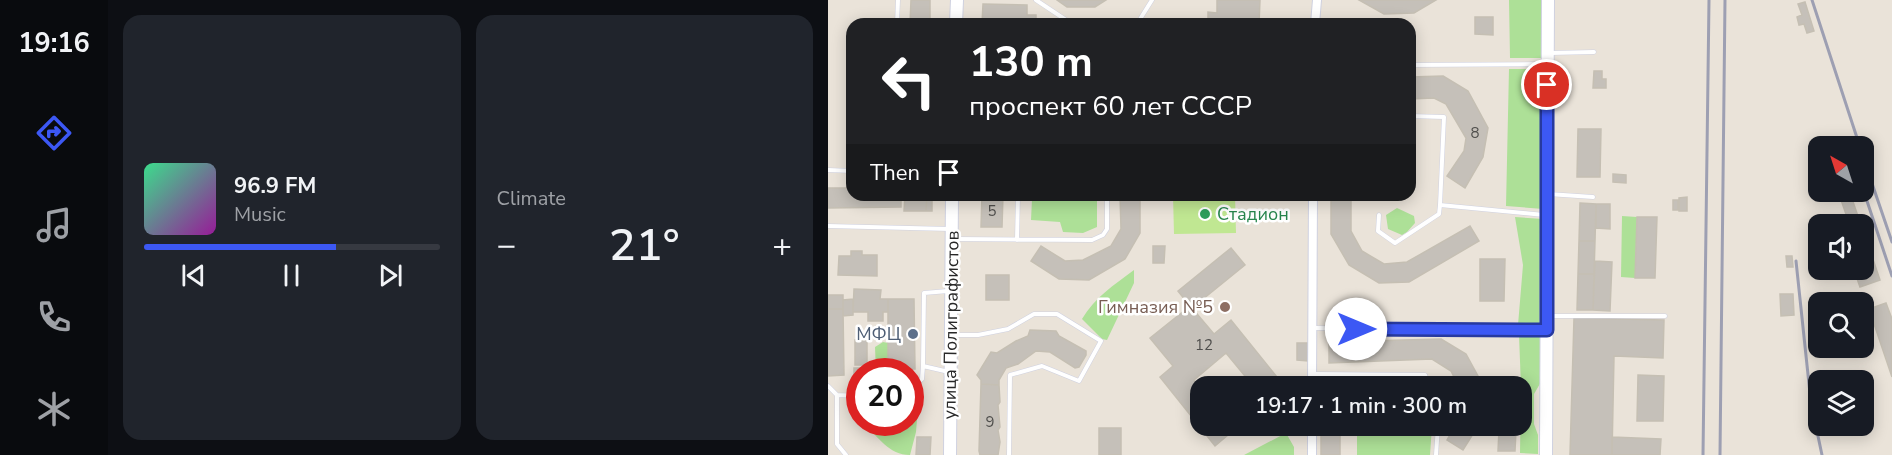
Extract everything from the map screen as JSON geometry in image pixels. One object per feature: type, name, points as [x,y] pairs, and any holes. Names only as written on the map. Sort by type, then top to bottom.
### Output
[{"type":"street","points":[[956,18],[957,0]]},
{"type":"street","points":[[1316,18],[1317,0]]},
{"type":"street","points":[[1546,455],[1548,0]]},
{"type":"street","name":"улица Полиграфистов","points":[[950,455],[952,201]]},
{"type":"street","points":[[1312,374],[1313,201]]},
{"type":"street","points":[[1312,436],[1312,455]]},
{"type":"lane","points":[[897,18],[898,0]]},
{"type":"lane","points":[[1036,0],[1063,18]]},
{"type":"lane","points":[[1141,18],[1152,0]]},
{"type":"lane","points":[[1416,65],[1547,59],[1594,52]]},
{"type":"lane","points":[[1379,215],[1378,231],[1395,243],[1439,214],[1444,117],[1416,116]]},
{"type":"lane","points":[[828,170],[846,171]]},
{"type":"lane","points":[[1547,194],[1593,197]]},
{"type":"lane","points":[[1017,201],[1017,240]]},
{"type":"lane","points":[[828,226],[1017,240],[1092,240],[1103,235],[1107,229],[1107,201]]},
{"type":"lane","points":[[1440,206],[1547,215]]},
{"type":"lane","points":[[923,358],[924,293],[951,291]]},
{"type":"lane","points":[[950,335],[978,335],[1008,329],[1034,314],[1057,314],[1101,340],[1079,381],[1042,366],[1010,375],[1009,455]]},
{"type":"lane","points":[[1547,316],[1665,316]]},
{"type":"lane","points":[[1312,328],[1547,330]]},
{"type":"lane","points":[[924,366],[950,373]]},
{"type":"lane","points":[[1312,374],[1425,376]]},
{"type":"lane","points":[[828,386],[837,395],[846,395]]},
{"type":"lane","points":[[837,395],[837,444],[846,455]]},
{"type":"lane","points":[[1436,455],[1437,436]]},
{"type":"green space","points":[[1509,0],[1543,0],[1542,58],[1510,58]]},
{"type":"green space","points":[[1509,69],[1537,69],[1544,75],[1543,209],[1506,206]]},
{"type":"green space","points":[[1032,201],[1097,201],[1097,227],[1083,233],[1063,232],[1060,222],[1031,220]]},
{"type":"green space","name":"Стадион","points":[[1173,201],[1235,201],[1236,233],[1174,234]]},
{"type":"green space","points":[[1397,208],[1414,216],[1415,223],[1402,235],[1388,229],[1386,215]]},
{"type":"green space","points":[[1622,216],[1637,217],[1635,278],[1621,277]]},
{"type":"green space","points":[[1515,217],[1543,219],[1542,324],[1518,325],[1523,265]]},
{"type":"green space","points":[[1134,270],[1134,283],[1107,340],[1102,339],[1082,319],[1099,298]]},
{"type":"green space","points":[[1519,335],[1542,336],[1541,382],[1534,394],[1534,424],[1538,435],[1538,454],[1520,453],[1520,436],[1532,436],[1532,376],[1521,376]]},
{"type":"green space","points":[[883,342],[888,343],[888,358],[875,358],[875,347]]},
{"type":"green space","points":[[876,436],[915,436],[910,455],[890,449]]},
{"type":"green space","points":[[1280,436],[1288,436],[1294,447],[1294,455],[1244,455]]},
{"type":"green space","points":[[1357,436],[1431,436],[1430,455],[1357,455]]},
{"type":"building","points":[[911,0],[930,0],[930,18],[910,18]]},
{"type":"building","points":[[1057,0],[1106,0],[1095,7],[1067,7]]},
{"type":"building","points":[[1217,0],[1260,0],[1259,18],[1208,18],[1208,12],[1217,13]]},
{"type":"building","points":[[1359,0],[1436,0],[1414,13],[1384,14]]},
{"type":"building","points":[[1805,2],[1814,31],[1807,33],[1804,24],[1799,25],[1797,17],[1802,15],[1798,4]]},
{"type":"building","points":[[983,4],[1027,5],[1027,15],[1036,15],[1036,18],[982,18]]},
{"type":"building","points":[[1475,17],[1493,17],[1493,35],[1475,34]]},
{"type":"building","points":[[1594,71],[1602,71],[1602,79],[1606,79],[1606,88],[1593,88]]},
{"type":"building","points":[[1443,76],[1468,91],[1488,128],[1483,157],[1465,188],[1447,176],[1464,151],[1466,138],[1446,104],[1434,98],[1416,99],[1416,77]]},
{"type":"building","points":[[1578,129],[1601,129],[1600,177],[1577,177]]},
{"type":"building","points":[[1613,174],[1626,175],[1626,183],[1613,182]]},
{"type":"building","points":[[828,188],[846,188],[846,201],[901,201],[901,207],[828,208]]},
{"type":"building","points":[[1687,197],[1687,211],[1679,211],[1679,198]]},
{"type":"building","points":[[1673,200],[1678,200],[1678,210],[1673,210]]},
{"type":"building","points":[[905,201],[927,201],[926,211],[904,211]]},
{"type":"building","points":[[927,201],[932,201],[932,211],[926,211]]},
{"type":"building","points":[[982,201],[1003,201],[1002,227],[981,227]]},
{"type":"building","points":[[1120,201],[1140,201],[1140,233],[1125,259],[1089,280],[1059,279],[1031,261],[1041,246],[1065,261],[1083,260],[1111,246],[1121,229]]},
{"type":"building","points":[[1331,201],[1351,201],[1351,231],[1362,251],[1384,264],[1407,262],[1470,226],[1479,241],[1409,282],[1379,283],[1349,265],[1331,234]]},
{"type":"building","points":[[1842,202],[1853,202],[1857,214],[1846,214]]},
{"type":"building","points":[[1580,203],[1596,204],[1595,241],[1579,241]]},
{"type":"building","points":[[1596,204],[1610,204],[1610,229],[1596,228]]},
{"type":"building","points":[[1637,217],[1657,217],[1655,278],[1635,278]]},
{"type":"building","points":[[1579,241],[1595,241],[1594,274],[1578,274]]},
{"type":"building","points":[[1153,246],[1165,246],[1164,263],[1153,263]]},
{"type":"building","points":[[1231,248],[1245,265],[1192,308],[1214,334],[1231,320],[1276,376],[1245,376],[1226,353],[1199,376],[1190,376],[1190,415],[1160,377],[1173,366],[1150,338],[1190,306],[1178,291]]},
{"type":"building","points":[[851,251],[862,251],[862,255],[877,255],[877,276],[838,275],[839,256],[851,256]]},
{"type":"building","points":[[1786,256],[1792,256],[1793,267],[1787,267]]},
{"type":"building","points":[[1480,259],[1505,259],[1504,301],[1480,301]]},
{"type":"building","points":[[1595,261],[1612,262],[1610,311],[1593,310]]},
{"type":"building","points":[[1874,262],[1880,280],[1860,287],[1858,280],[1874,280]]},
{"type":"building","points":[[1578,274],[1594,274],[1593,310],[1577,310]]},
{"type":"building","points":[[986,275],[1009,275],[1009,300],[986,300]]},
{"type":"building","points":[[854,289],[881,290],[880,299],[888,299],[888,312],[883,312],[883,321],[868,321],[868,312],[853,312]]},
{"type":"building","points":[[1780,294],[1793,294],[1794,315],[1781,316]]},
{"type":"building","points":[[828,295],[843,295],[843,309],[828,309]]},
{"type":"building","points":[[853,299],[853,315],[843,316],[843,300]]},
{"type":"building","points":[[888,299],[914,299],[915,358],[888,358]]},
{"type":"building","points":[[1886,303],[1892,319],[1892,377],[1874,324],[1874,307]]},
{"type":"building","points":[[828,309],[843,309],[844,375],[828,376]]},
{"type":"building","points":[[1574,318],[1664,320],[1663,358],[1614,356],[1612,455],[1570,455]]},
{"type":"building","points":[[1030,330],[1056,331],[1059,336],[1086,351],[1079,367],[1075,368],[1050,352],[1036,351],[1018,364],[1006,368],[999,380],[999,385],[981,384],[977,375],[991,352],[997,353],[1028,336]]},
{"type":"building","points":[[1441,339],[1466,354],[1478,376],[1454,376],[1451,371],[1432,359],[1329,363],[1329,342]]},
{"type":"building","points":[[855,340],[867,340],[867,358],[855,358]]},
{"type":"building","points":[[1297,343],[1308,343],[1308,361],[1297,360]]},
{"type":"building","points":[[1638,375],[1664,376],[1663,421],[1637,421]]},
{"type":"building","points":[[981,384],[999,385],[1000,442],[998,455],[980,455],[979,451]]},
{"type":"building","points":[[1099,428],[1121,428],[1121,455],[1099,455]]},
{"type":"building","points":[[1207,436],[1227,436],[1215,446]]},
{"type":"building","points":[[1321,436],[1340,436],[1340,455],[1321,455]]},
{"type":"building","points":[[1449,436],[1472,436],[1463,450],[1447,440]]},
{"type":"building","points":[[1499,436],[1516,436],[1515,451],[1498,451]]},
{"type":"building","points":[[917,437],[931,437],[930,455],[916,455]]},
{"type":"building","points":[[1612,437],[1661,439],[1660,455],[1612,455]]},
{"type":"railway","points":[[1703,455],[1709,0]]},
{"type":"railway","points":[[1720,455],[1725,0]]},
{"type":"railway","points":[[1812,0],[1856,136]]},
{"type":"railway","points":[[1874,189],[1892,242]]},
{"type":"railway","points":[[1867,202],[1892,276]]},
{"type":"railway","points":[[1796,261],[1811,403],[1822,455]]},
{"type":"place","name":"Стадион","points":[[1205,214]]},
{"type":"place","name":"Гимназия №5","points":[[1225,307]]},
{"type":"place","name":"МФЦ","points":[[913,334]]},
{"type":"route","points":[[1356,329],[1547,330],[1547,85]]}]
